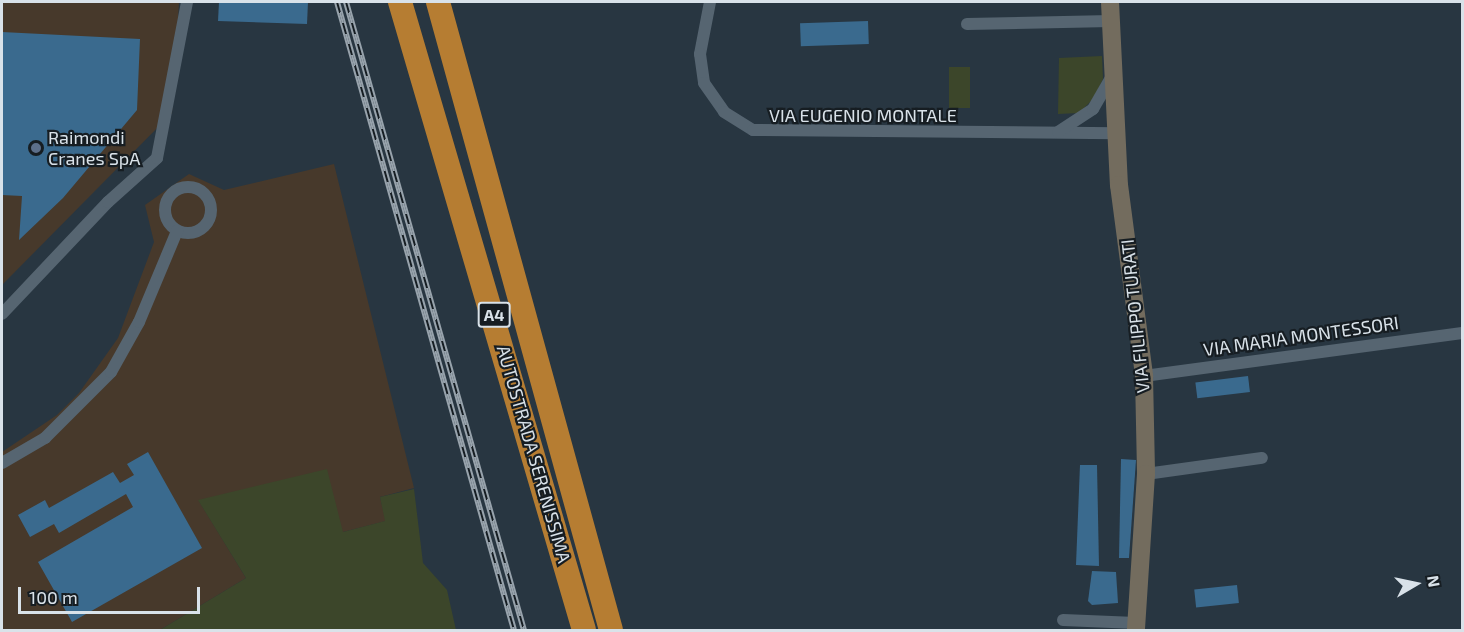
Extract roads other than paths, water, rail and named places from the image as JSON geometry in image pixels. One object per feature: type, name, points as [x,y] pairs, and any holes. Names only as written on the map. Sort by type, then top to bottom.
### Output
[{"type":"highway","name":"AUTOSTRADA SERENISSIMA","points":[[400,2],[584,630]]},
{"type":"highway","name":"AUTOSTRADA SERENISSIMA","points":[[438,2],[611,630]]},
{"type":"street","points":[[2,314],[108,202],[157,158],[187,2]]},
{"type":"street","name":"VIA EUGENIO MONTALE","points":[[710,2],[700,54],[704,83],[724,112],[753,130],[1117,134]]},
{"type":"street","name":"VIA FILIPPO TURATI","points":[[1110,2],[1117,134],[1144,376],[1146,474],[1136,626]]},
{"type":"street","points":[[967,24],[1111,21]]},
{"type":"street","points":[[1054,134],[1093,109],[1113,73]]},
{"type":"street","points":[[2,463],[45,438],[111,372],[140,322],[177,231]]},
{"type":"street","name":"VIA MARIA MONTESSORI","points":[[1144,376],[1462,333]]},
{"type":"street","points":[[1146,474],[1262,458]]},
{"type":"street","points":[[1063,620],[1136,626]]},
{"type":"railway","points":[[337,2],[514,630]]},
{"type":"railway","points":[[346,2],[524,630]]},
{"type":"place","name":"Raimondi Cranes SpA","points":[[36,148]]}]
